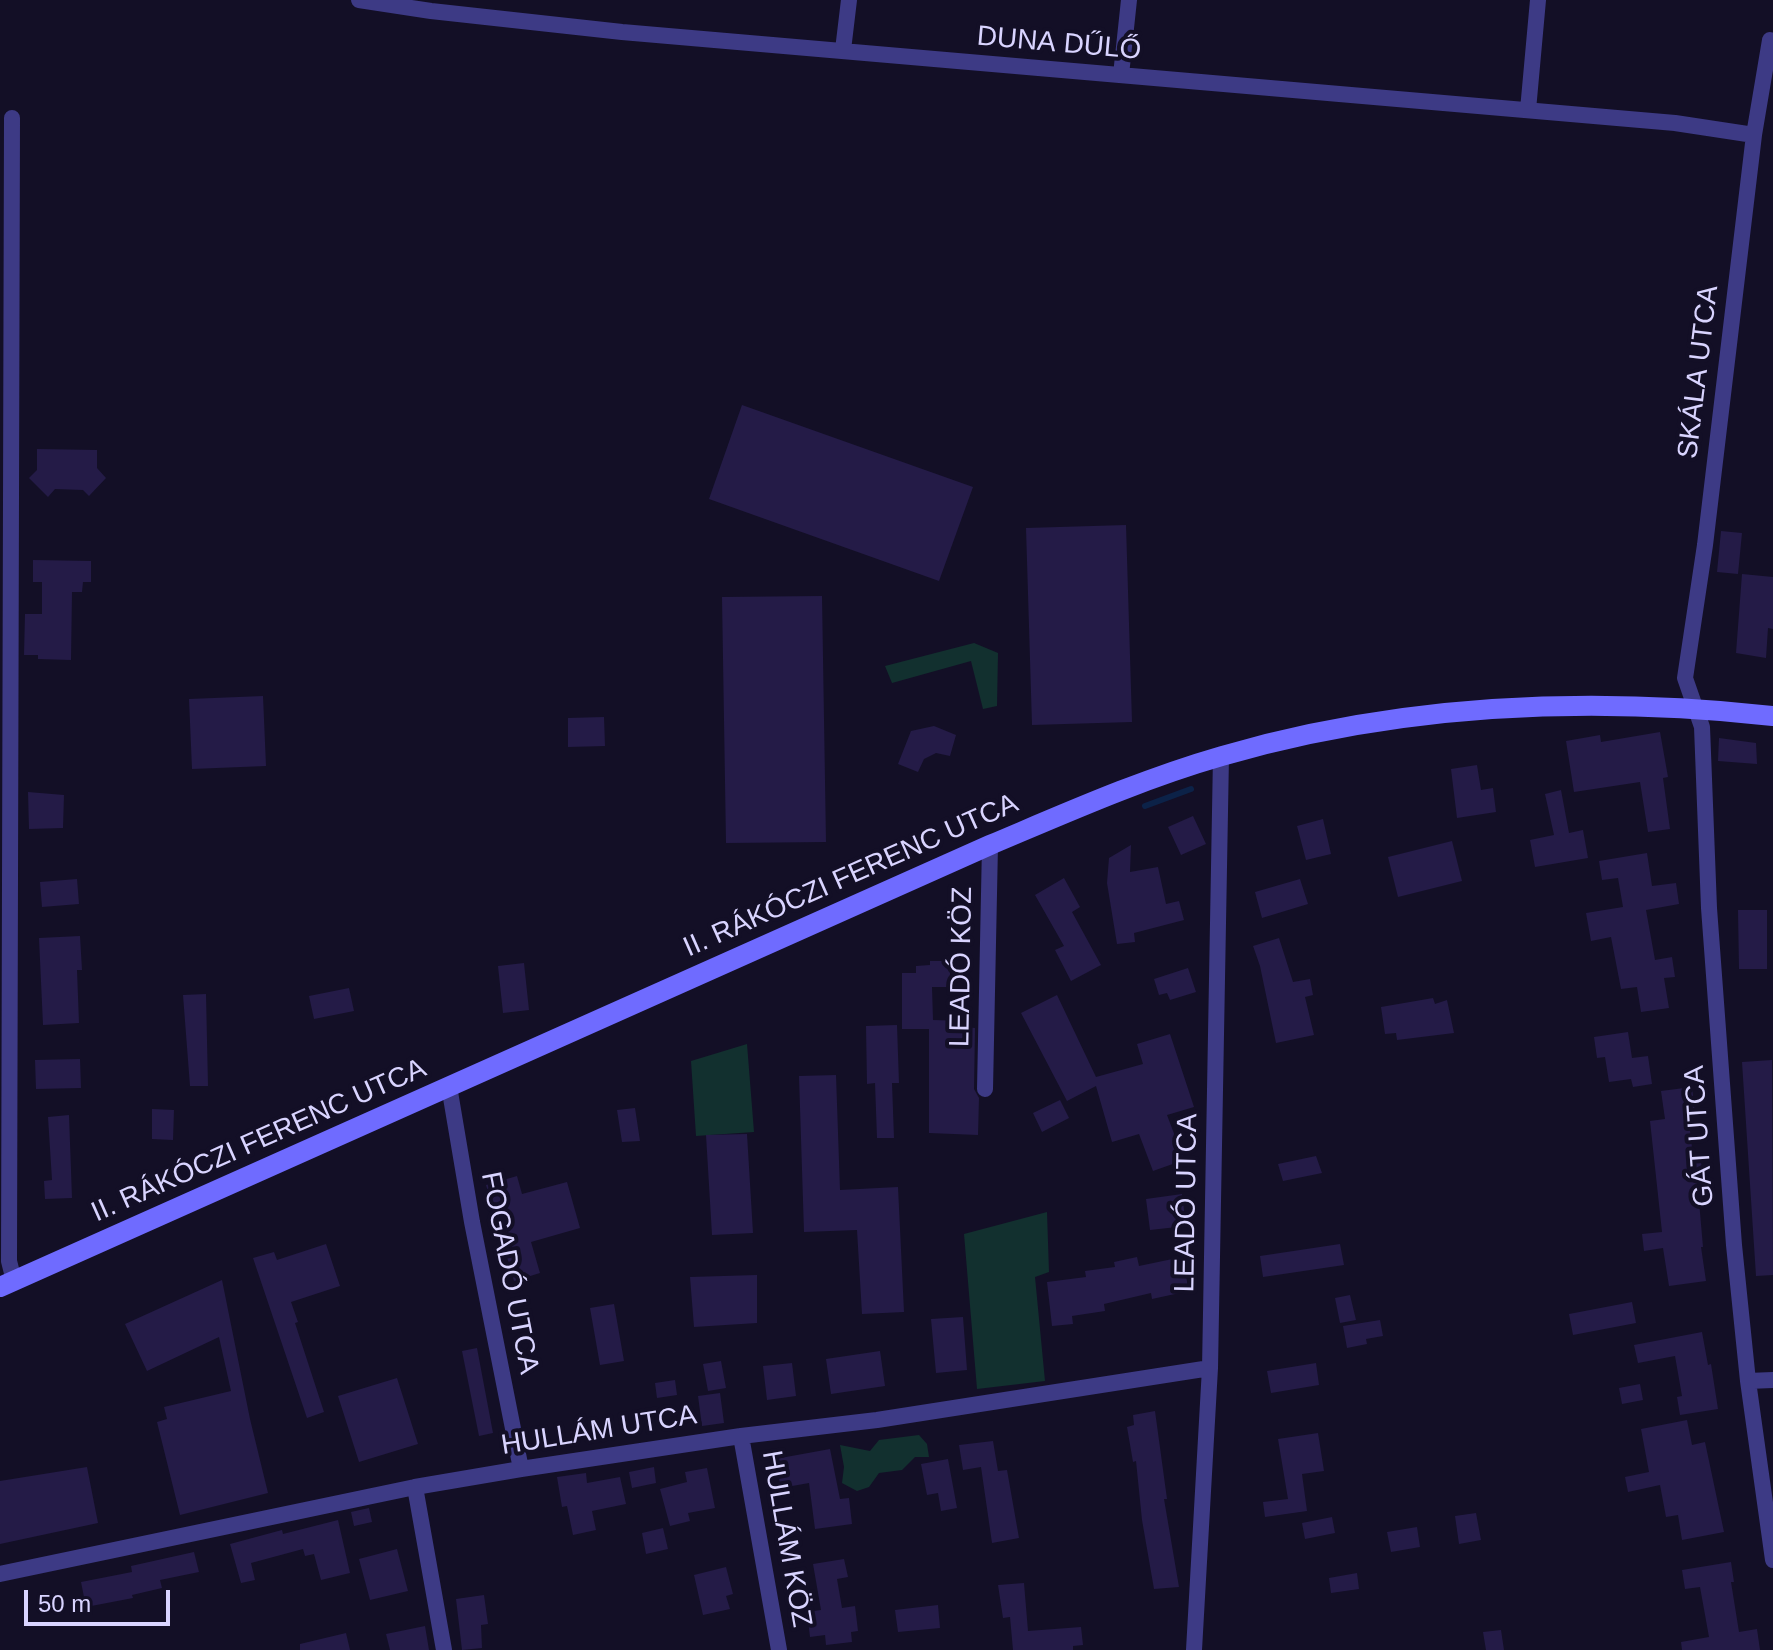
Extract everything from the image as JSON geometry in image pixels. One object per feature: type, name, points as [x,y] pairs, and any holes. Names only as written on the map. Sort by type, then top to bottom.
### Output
[{"type":"main road","name":"II. RÁKÓCZI FERENC UTCA","points":[[7,1284],[990,845],[1097,799],[1221,756],[1368,724],[1480,710],[1549,705],[1695,708],[1773,716]]},
{"type":"street","points":[[843,50],[849,0]]},
{"type":"street","points":[[1121,75],[1129,0]]},
{"type":"street","points":[[1528,110],[1538,0]]},
{"type":"street","name":"DUNA DŰLŐ","points":[[370,1],[622,32],[1675,123],[1754,135]]},
{"type":"street","name":"SKÁLA UTCA","points":[[1695,708],[1685,678],[1686,660],[1705,545],[1754,135],[1772,41]]},
{"type":"street","points":[[7,1284],[12,118]]},
{"type":"street","name":"GÁT UTCA","points":[[1695,708],[1702,727],[1710,923],[1734,1245],[1748,1381],[1772,1551]]},
{"type":"street","name":"LEADÓ UTCA","points":[[1194,1650],[1210,1368],[1221,756]]},
{"type":"street","name":"LEADÓ KÖZ","points":[[985,1089],[990,845]]},
{"type":"street","name":"FOGADÓ UTCA","points":[[449,1086],[472,1222],[521,1469]]},
{"type":"street","name":"HULLÁM UTCA","points":[[0,1574],[415,1487],[1210,1368]]},
{"type":"street","points":[[1748,1381],[1773,1380]]},
{"type":"street","name":"HULLÁM KÖZ","points":[[741,1436],[779,1650]]},
{"type":"street","points":[[415,1487],[444,1650]]},
{"type":"green space","points":[[974,643],[998,653],[997,706],[983,709],[971,661],[892,683],[885,666]]},
{"type":"green space","points":[[747,1044],[754,1132],[696,1136],[691,1061]]},
{"type":"green space","points":[[1047,1212],[1049,1272],[1035,1277],[1045,1381],[977,1389],[964,1234]]},
{"type":"green space","points":[[919,1435],[927,1444],[929,1457],[915,1457],[902,1470],[879,1473],[869,1487],[857,1491],[842,1483],[844,1467],[840,1445],[870,1451],[879,1440]]},
{"type":"building","points":[[742,405],[973,487],[939,581],[709,499]]},
{"type":"building","points":[[37,449],[97,450],[97,468],[106,478],[89,496],[83,490],[55,489],[48,497],[29,478],[37,470]]},
{"type":"building","points":[[1126,525],[1132,722],[1032,725],[1026,528]]},
{"type":"building","points":[[1721,531],[1742,533],[1738,574],[1717,572]]},
{"type":"building","points":[[33,560],[91,561],[91,582],[83,582],[82,592],[72,592],[71,660],[38,659],[38,655],[24,655],[25,614],[42,614],[42,582],[33,582]]},
{"type":"building","points":[[1742,574],[1773,577],[1773,629],[1768,628],[1766,658],[1736,653]]},
{"type":"building","points":[[822,596],[826,842],[726,843],[722,597]]},
{"type":"building","points":[[263,696],[266,766],[192,769],[189,699]]},
{"type":"building","points":[[604,717],[605,746],[568,747],[568,718]]},
{"type":"building","points":[[934,726],[956,735],[950,756],[936,753],[924,759],[918,772],[898,764],[911,731]]},
{"type":"building","points":[[1660,732],[1668,777],[1663,778],[1670,829],[1648,832],[1640,782],[1574,792],[1566,741],[1600,735],[1601,742]]},
{"type":"building","points":[[1719,738],[1756,743],[1757,764],[1718,761]]},
{"type":"building","points":[[1477,765],[1481,790],[1493,788],[1496,812],[1457,818],[1451,769]]},
{"type":"building","points":[[1561,790],[1569,833],[1583,830],[1588,858],[1535,867],[1530,840],[1554,835],[1545,794]]},
{"type":"building","points":[[28,792],[64,795],[63,828],[29,829]]},
{"type":"building","points":[[1193,816],[1206,844],[1181,855],[1168,827]]},
{"type":"building","points":[[1323,819],[1331,854],[1306,860],[1297,826]]},
{"type":"building","points":[[1452,841],[1462,881],[1398,897],[1388,857]]},
{"type":"building","points":[[1131,845],[1130,872],[1158,867],[1166,904],[1179,901],[1184,920],[1134,933],[1135,942],[1117,944],[1107,883],[1109,858]]},
{"type":"building","points":[[1647,853],[1652,886],[1676,883],[1679,904],[1646,910],[1655,960],[1672,957],[1675,977],[1664,978],[1669,1008],[1641,1012],[1637,987],[1621,989],[1611,937],[1591,941],[1586,913],[1623,907],[1618,878],[1602,880],[1599,861]]},
{"type":"building","points":[[1064,878],[1080,907],[1072,912],[1101,965],[1071,981],[1055,950],[1064,946],[1035,895]]},
{"type":"building","points":[[77,879],[79,904],[42,907],[40,882]]},
{"type":"building","points":[[1300,879],[1308,904],[1262,918],[1255,892]]},
{"type":"building","points":[[1738,910],[1767,910],[1767,969],[1739,969]]},
{"type":"building","points":[[80,936],[82,970],[77,970],[79,1023],[43,1025],[39,938]]},
{"type":"building","points":[[1279,938],[1293,982],[1310,979],[1313,995],[1305,997],[1314,1035],[1276,1043],[1253,946]]},
{"type":"building","points":[[930,961],[950,961],[950,987],[932,987],[933,1020],[966,1021],[966,1027],[975,1028],[974,1089],[979,1098],[978,1135],[929,1133],[929,1029],[902,1029],[902,973],[916,973],[916,966],[930,965]]},
{"type":"building","points":[[524,963],[529,1010],[503,1013],[498,966]]},
{"type":"building","points":[[1188,968],[1196,992],[1170,1000],[1167,993],[1159,995],[1154,979]]},
{"type":"building","points":[[349,988],[354,1011],[314,1019],[309,996]]},
{"type":"building","points":[[206,994],[208,1086],[190,1086],[183,995]]},
{"type":"building","points":[[1057,995],[1096,1077],[1143,1064],[1137,1044],[1170,1034],[1194,1107],[1167,1115],[1184,1160],[1153,1171],[1139,1134],[1112,1142],[1096,1086],[1067,1101],[1021,1013]]},
{"type":"building","points":[[1433,998],[1435,1004],[1447,1000],[1454,1033],[1397,1040],[1396,1033],[1385,1034],[1381,1007]]},
{"type":"building","points":[[897,1025],[899,1083],[892,1083],[894,1138],[877,1138],[875,1083],[867,1084],[866,1026]]},
{"type":"building","points":[[1628,1032],[1632,1058],[1648,1056],[1652,1084],[1633,1087],[1631,1079],[1609,1082],[1605,1057],[1597,1058],[1594,1037]]},
{"type":"building","points":[[80,1059],[81,1088],[36,1089],[35,1060]]},
{"type":"building","points":[[1772,1060],[1773,1275],[1756,1276],[1742,1062]]},
{"type":"building","points":[[836,1075],[840,1190],[898,1187],[904,1312],[862,1314],[857,1230],[804,1232],[799,1076]]},
{"type":"building","points":[[1692,1087],[1695,1113],[1688,1114],[1693,1156],[1700,1155],[1703,1177],[1697,1178],[1706,1281],[1669,1286],[1663,1248],[1644,1251],[1642,1234],[1662,1232],[1650,1121],[1665,1119],[1661,1091]]},
{"type":"building","points":[[1060,1100],[1069,1118],[1042,1132],[1033,1113]]},
{"type":"building","points":[[635,1108],[640,1141],[622,1142],[617,1110]]},
{"type":"building","points":[[152,1109],[174,1110],[173,1140],[152,1139]]},
{"type":"building","points":[[69,1115],[72,1198],[45,1199],[44,1181],[52,1180],[48,1117]]},
{"type":"building","points":[[747,1134],[753,1233],[712,1235],[706,1135]]},
{"type":"building","points":[[1316,1156],[1322,1173],[1283,1181],[1278,1164]]},
{"type":"building","points":[[517,1176],[522,1194],[567,1182],[580,1228],[531,1242],[540,1273],[514,1281],[486,1185]]},
{"type":"building","points":[[1182,1194],[1186,1226],[1150,1230],[1146,1199]]},
{"type":"building","points":[[326,1244],[340,1286],[291,1302],[324,1412],[307,1418],[253,1258],[274,1252],[277,1260]]},
{"type":"building","points":[[1340,1244],[1344,1265],[1263,1277],[1260,1256]]},
{"type":"building","points":[[1137,1257],[1139,1266],[1182,1257],[1189,1291],[1152,1299],[1151,1293],[1104,1304],[1105,1311],[1072,1316],[1073,1324],[1052,1326],[1047,1282],[1086,1277],[1085,1271],[1115,1267],[1114,1262]]},
{"type":"building","points":[[757,1275],[757,1323],[694,1327],[690,1277]]},
{"type":"building","points":[[222,1280],[268,1493],[180,1515],[157,1422],[167,1419],[164,1407],[231,1391],[219,1337],[147,1371],[125,1324]]},
{"type":"building","points":[[1350,1295],[1356,1320],[1340,1323],[1335,1298]]},
{"type":"building","points":[[1632,1302],[1636,1323],[1573,1335],[1569,1314]]},
{"type":"building","points":[[614,1304],[624,1361],[600,1365],[590,1308]]},
{"type":"building","points":[[963,1317],[967,1370],[936,1373],[931,1319]]},
{"type":"building","points":[[1380,1320],[1383,1336],[1366,1339],[1367,1344],[1347,1348],[1343,1326]]},
{"type":"building","points":[[1702,1332],[1718,1409],[1680,1415],[1677,1397],[1682,1396],[1675,1356],[1638,1363],[1634,1345]]},
{"type":"building","points":[[477,1348],[493,1433],[479,1436],[462,1351]]},
{"type":"building","points":[[880,1351],[885,1386],[831,1394],[826,1359]]},
{"type":"building","points":[[721,1361],[726,1388],[708,1391],[703,1364]]},
{"type":"building","points":[[792,1363],[796,1396],[767,1400],[763,1366]]},
{"type":"building","points":[[1316,1363],[1319,1385],[1271,1393],[1267,1371]]},
{"type":"building","points":[[397,1378],[418,1444],[359,1462],[338,1396]]},
{"type":"building","points":[[675,1380],[677,1395],[657,1398],[655,1383]]},
{"type":"building","points":[[1640,1384],[1643,1400],[1622,1404],[1619,1388]]},
{"type":"building","points":[[720,1393],[724,1423],[702,1426],[698,1396]]},
{"type":"building","points":[[1155,1411],[1167,1499],[1164,1499],[1179,1587],[1154,1589],[1136,1461],[1133,1462],[1127,1427],[1134,1425],[1133,1415]]},
{"type":"building","points":[[1687,1420],[1692,1445],[1705,1442],[1724,1532],[1682,1540],[1678,1515],[1666,1517],[1660,1485],[1628,1492],[1625,1477],[1649,1472],[1641,1429]]},
{"type":"building","points":[[1318,1433],[1324,1471],[1302,1474],[1307,1511],[1265,1517],[1263,1502],[1288,1499],[1278,1439]]},
{"type":"building","points":[[993,1441],[998,1471],[1007,1470],[1019,1538],[992,1543],[981,1467],[963,1470],[959,1445]]},
{"type":"building","points":[[830,1449],[840,1499],[849,1498],[852,1524],[815,1529],[809,1483],[781,1488],[775,1459]]},
{"type":"building","points":[[948,1459],[957,1508],[941,1511],[938,1493],[927,1495],[921,1464]]},
{"type":"building","points":[[87,1467],[98,1523],[0,1544],[0,1481]]},
{"type":"building","points":[[654,1467],[656,1483],[632,1488],[629,1472]]},
{"type":"building","points":[[707,1468],[715,1508],[688,1513],[690,1521],[670,1526],[660,1489],[687,1482],[685,1472]]},
{"type":"building","points":[[586,1473],[587,1483],[620,1477],[626,1504],[592,1511],[596,1530],[573,1535],[567,1506],[562,1507],[557,1477]]},
{"type":"building","points":[[369,1508],[372,1522],[354,1526],[351,1512]]},
{"type":"building","points":[[1476,1513],[1481,1540],[1459,1544],[1455,1516]]},
{"type":"building","points":[[1332,1517],[1335,1533],[1305,1539],[1302,1523]]},
{"type":"building","points":[[338,1520],[350,1573],[321,1580],[314,1554],[305,1556],[303,1549],[251,1563],[255,1580],[241,1583],[230,1544]]},
{"type":"building","points":[[1417,1527],[1420,1547],[1391,1552],[1387,1532]]},
{"type":"building","points":[[663,1528],[668,1549],[646,1554],[642,1533]]},
{"type":"building","points":[[397,1549],[408,1591],[370,1600],[359,1559]]},
{"type":"building","points":[[194,1552],[199,1572],[160,1580],[162,1588],[132,1595],[133,1598],[86,1607],[81,1582],[132,1572],[131,1566]]},
{"type":"building","points":[[844,1559],[848,1577],[837,1579],[842,1608],[855,1606],[858,1631],[851,1632],[852,1642],[826,1645],[825,1635],[810,1637],[807,1612],[821,1610],[813,1564]]},
{"type":"building","points":[[1731,1562],[1739,1632],[1757,1629],[1760,1650],[1682,1650],[1681,1642],[1709,1637],[1700,1587],[1685,1589],[1682,1570]]},
{"type":"building","points":[[726,1567],[733,1594],[726,1596],[730,1609],[703,1615],[694,1575]]},
{"type":"building","points":[[1357,1573],[1359,1589],[1331,1593],[1329,1578]]},
{"type":"building","points":[[1024,1583],[1028,1631],[1081,1627],[1083,1645],[1073,1646],[1073,1650],[1013,1650],[1010,1617],[1003,1618],[998,1585]]},
{"type":"building","points":[[484,1595],[488,1624],[481,1625],[482,1648],[462,1650],[456,1599]]},
{"type":"building","points":[[938,1605],[940,1628],[898,1632],[895,1610]]},
{"type":"building","points":[[425,1626],[429,1650],[390,1650],[386,1634]]},
{"type":"building","points":[[1501,1630],[1504,1650],[1486,1650],[1483,1632]]},
{"type":"building","points":[[346,1633],[350,1650],[300,1650],[300,1644]]},
{"type":"waterway","points":[[1145,806],[1191,789]]}]
